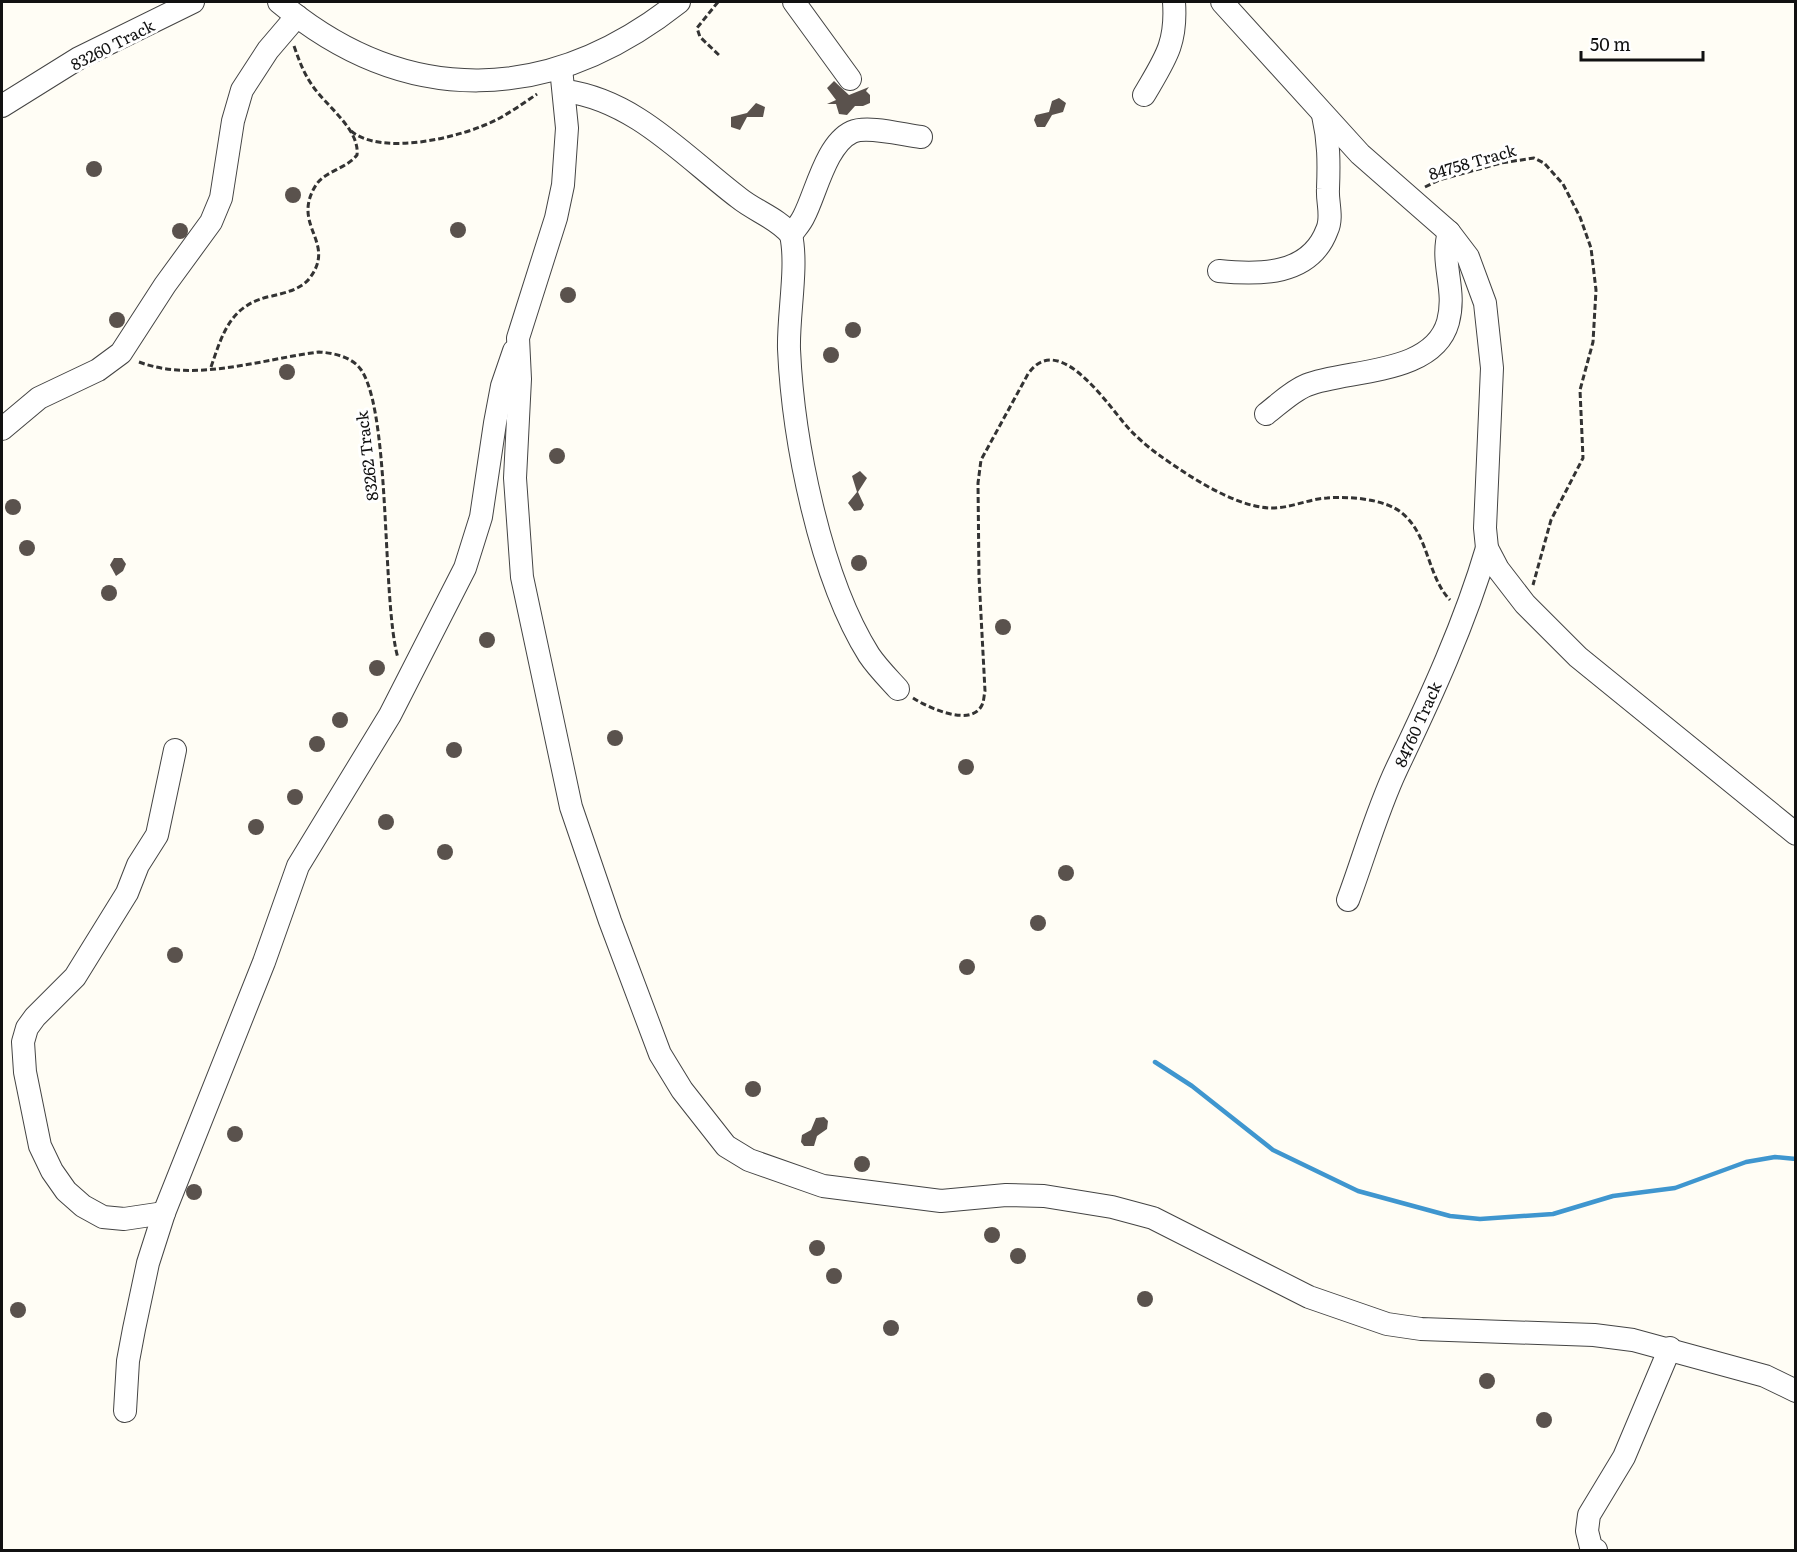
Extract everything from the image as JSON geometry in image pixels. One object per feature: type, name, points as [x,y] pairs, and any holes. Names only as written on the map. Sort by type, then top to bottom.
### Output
[{"type":"street","name":"83260 Track","points":[[2,106],[79,58],[193,2]]},
{"type":"street","points":[[279,2],[291,23],[344,48],[424,75],[494,80],[563,78],[679,2]]},
{"type":"street","points":[[794,2],[850,79]]},
{"type":"street","points":[[1144,95],[1172,44],[1175,22],[1174,2]]},
{"type":"street","points":[[1222,2],[1360,154],[1449,232],[1468,257],[1485,303],[1492,368],[1484,506],[1487,548],[1498,568],[1525,604],[1578,657],[1796,834]]},
{"type":"street","points":[[2,429],[39,398],[98,370],[121,353],[165,285],[211,222],[221,198],[233,121],[242,90],[291,23]]},
{"type":"street","points":[[563,78],[590,96],[646,124],[683,150],[738,198],[778,223],[791,235]]},
{"type":"street","points":[[125,1411],[128,1361],[148,1263],[164,1213],[264,962],[298,866],[390,715],[405,681],[465,568],[474,544],[481,518],[502,386],[556,218],[563,185],[567,128],[563,78]]},
{"type":"street","points":[[1219,271],[1250,274],[1278,271],[1307,258],[1318,246],[1328,230],[1330,219],[1328,191],[1330,144],[1323,113]]},
{"type":"street","points":[[898,689],[870,657],[842,601],[808,487],[796,431],[790,374],[791,235],[804,217],[821,174],[843,138],[853,131],[868,130],[921,137]]},
{"type":"street","points":[[1266,414],[1310,384],[1385,369],[1410,359],[1439,339],[1447,325],[1452,303],[1452,285],[1444,248],[1449,232]]},
{"type":"street","points":[[518,338],[520,379],[515,478],[522,577],[571,807],[660,1054],[682,1090],[726,1146],[749,1160],[823,1185],[941,1201],[1006,1196],[1044,1196],[1112,1207],[1153,1218],[1309,1297],[1387,1324],[1421,1329],[1594,1335],[1670,1348],[1765,1376],[1792,1388]]},
{"type":"street","name":"84760 Track","points":[[1348,900],[1388,790],[1415,734],[1469,602],[1487,548]]},
{"type":"street","points":[[164,1213],[124,1219],[103,1216],[82,1206],[66,1191],[40,1146],[25,1072],[24,1042],[27,1028],[35,1017],[75,977],[127,893],[138,865],[157,835],[175,750]]},
{"type":"street","points":[[1596,1551],[1592,1547],[1587,1531],[1589,1515],[1624,1457],[1670,1348]]},
{"type":"path","points":[[718,2],[697,28],[700,37],[721,57]]},
{"type":"path","points":[[211,368],[225,328],[249,302],[288,293],[308,281],[317,266],[320,248],[306,213],[317,183],[343,168],[357,156],[358,147],[346,127],[312,86],[291,23]]},
{"type":"path","points":[[346,127],[360,139],[378,144],[405,144],[444,137],[496,120],[563,78]]},
{"type":"path","name":"84758 Track","points":[[1416,204],[1425,186],[1440,180],[1524,158],[1534,158],[1544,164],[1563,184],[1580,217],[1591,248],[1596,290],[1593,342],[1580,390],[1583,458],[1551,520],[1537,575],[1525,604]]},
{"type":"path","name":"83262 Track","points":[[121,353],[141,363],[164,369],[211,368],[319,352],[335,353],[357,365],[363,373],[377,425],[396,650],[405,681]]},
{"type":"path","points":[[898,689],[927,707],[956,715],[974,714],[982,706],[986,691],[979,577],[978,483],[981,460],[1028,374],[1034,366],[1044,362],[1062,363],[1084,376],[1103,395],[1130,430],[1190,476],[1251,505],[1270,508],[1328,498],[1381,503],[1400,512],[1414,525],[1434,576],[1448,598],[1462,605],[1469,602]]},
{"type":"building","points":[[834,81],[849,95],[869,87],[866,91],[870,95],[870,103],[855,106],[847,115],[839,114],[836,104],[827,104],[836,100],[827,88]]},
{"type":"building","points":[[1059,98],[1066,103],[1063,112],[1052,115],[1045,127],[1037,127],[1034,120],[1036,115],[1049,112],[1052,101]]},
{"type":"building","points":[[756,103],[765,107],[763,117],[747,117],[740,130],[731,127],[731,117],[747,113]]},
{"type":"building","points":[[94,161],[100,163],[102,169],[100,175],[94,177],[88,175],[86,169],[88,163]]},
{"type":"building","points":[[293,187],[299,189],[301,195],[299,201],[293,203],[287,201],[285,195],[287,189]]},
{"type":"building","points":[[458,222],[464,224],[466,230],[464,236],[458,238],[452,236],[450,230],[452,224]]},
{"type":"building","points":[[180,223],[186,225],[188,231],[186,237],[180,239],[174,237],[172,231],[174,225]]},
{"type":"building","points":[[565,287],[571,287],[576,295],[574,301],[565,303],[560,298],[560,292]]},
{"type":"building","points":[[117,312],[123,314],[125,320],[123,326],[117,328],[111,326],[109,320],[111,314]]},
{"type":"building","points":[[850,322],[856,322],[861,330],[859,336],[850,338],[845,333],[845,327]]},
{"type":"building","points":[[831,347],[837,349],[839,355],[837,361],[831,363],[825,361],[823,355],[825,349]]},
{"type":"building","points":[[287,364],[293,366],[295,372],[293,378],[287,380],[281,378],[279,372],[281,366]]},
{"type":"building","points":[[557,448],[563,450],[565,456],[563,462],[557,464],[551,462],[549,456],[551,450]]},
{"type":"building","points":[[860,471],[867,478],[858,492],[864,505],[861,510],[854,511],[848,503],[857,492],[852,476]]},
{"type":"building","points":[[13,499],[19,501],[21,507],[19,513],[13,515],[7,513],[5,507],[7,501]]},
{"type":"building","points":[[27,540],[33,542],[35,548],[33,554],[27,556],[21,554],[19,548],[21,542]]},
{"type":"building","points":[[859,555],[865,557],[867,563],[865,569],[859,571],[853,569],[851,563],[853,557]]},
{"type":"building","points":[[114,558],[122,558],[126,564],[123,571],[116,576],[110,565]]},
{"type":"building","points":[[106,585],[112,585],[117,593],[115,599],[106,601],[101,596],[101,590]]},
{"type":"building","points":[[1003,619],[1009,621],[1011,627],[1009,633],[1003,635],[997,633],[995,627],[997,621]]},
{"type":"building","points":[[487,632],[493,634],[495,640],[493,646],[487,648],[481,646],[479,640],[481,634]]},
{"type":"building","points":[[377,660],[383,662],[385,668],[383,674],[377,676],[371,674],[369,668],[371,662]]},
{"type":"building","points":[[337,712],[343,712],[348,720],[346,726],[337,728],[332,723],[332,717]]},
{"type":"building","points":[[615,730],[621,732],[623,738],[621,744],[615,746],[609,744],[607,738],[609,732]]},
{"type":"building","points":[[314,736],[320,736],[325,744],[323,750],[314,752],[309,747],[309,741]]},
{"type":"building","points":[[454,742],[460,744],[462,750],[460,756],[454,758],[448,756],[446,750],[448,744]]},
{"type":"building","points":[[966,759],[972,761],[974,767],[972,773],[966,775],[960,773],[958,767],[960,761]]},
{"type":"building","points":[[295,789],[301,791],[303,797],[301,803],[295,805],[289,803],[287,797],[289,791]]},
{"type":"building","points":[[386,814],[392,816],[394,822],[392,828],[386,830],[380,828],[378,822],[380,816]]},
{"type":"building","points":[[256,819],[262,821],[264,827],[262,833],[256,835],[250,833],[248,827],[250,821]]},
{"type":"building","points":[[445,844],[451,846],[453,852],[451,858],[445,860],[439,858],[437,852],[439,846]]},
{"type":"building","points":[[1066,865],[1072,867],[1074,873],[1072,879],[1066,881],[1060,879],[1058,873],[1060,867]]},
{"type":"building","points":[[1038,915],[1044,917],[1046,923],[1044,929],[1038,931],[1032,929],[1030,923],[1032,917]]},
{"type":"building","points":[[175,947],[181,949],[183,955],[181,961],[175,963],[169,961],[167,955],[169,949]]},
{"type":"building","points":[[967,959],[973,961],[975,967],[973,973],[967,975],[961,973],[959,967],[961,961]]},
{"type":"building","points":[[753,1081],[759,1083],[761,1089],[759,1095],[753,1097],[747,1095],[745,1089],[747,1083]]},
{"type":"building","points":[[824,1117],[828,1121],[827,1129],[817,1136],[814,1146],[804,1146],[801,1142],[802,1135],[811,1130],[816,1118]]},
{"type":"building","points":[[235,1126],[241,1128],[243,1134],[241,1140],[235,1142],[229,1140],[227,1134],[229,1128]]},
{"type":"building","points":[[862,1156],[868,1158],[870,1164],[868,1170],[862,1172],[856,1170],[854,1164],[856,1158]]},
{"type":"building","points":[[194,1184],[200,1186],[202,1192],[200,1198],[194,1200],[188,1198],[186,1192],[188,1186]]},
{"type":"building","points":[[989,1227],[995,1227],[1000,1235],[998,1241],[989,1243],[984,1238],[984,1232]]},
{"type":"building","points":[[814,1240],[820,1240],[825,1248],[823,1254],[814,1256],[809,1251],[809,1245]]},
{"type":"building","points":[[1015,1248],[1021,1248],[1026,1256],[1024,1262],[1015,1264],[1010,1259],[1010,1253]]},
{"type":"building","points":[[831,1268],[837,1268],[842,1276],[840,1282],[831,1284],[826,1279],[826,1273]]},
{"type":"building","points":[[1145,1291],[1151,1293],[1153,1299],[1151,1305],[1145,1307],[1139,1305],[1137,1299],[1139,1293]]},
{"type":"building","points":[[18,1302],[24,1304],[26,1310],[24,1316],[18,1318],[12,1316],[10,1310],[12,1304]]},
{"type":"building","points":[[891,1320],[897,1322],[899,1328],[897,1334],[891,1336],[885,1334],[883,1328],[885,1322]]},
{"type":"building","points":[[1487,1373],[1493,1375],[1495,1381],[1493,1387],[1487,1389],[1481,1387],[1479,1381],[1481,1375]]},
{"type":"building","points":[[1544,1412],[1550,1414],[1552,1420],[1550,1426],[1544,1428],[1538,1426],[1536,1420],[1538,1414]]},
{"type":"waterway","points":[[1155,1062],[1192,1086],[1273,1150],[1358,1191],[1450,1216],[1480,1219],[1553,1214],[1613,1196],[1675,1188],[1746,1162],[1775,1157],[1796,1159]]}]
